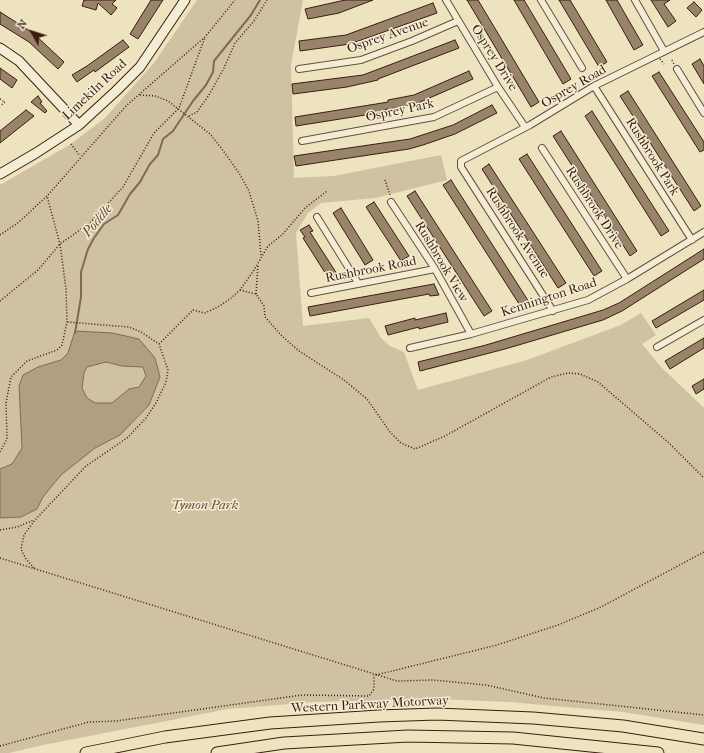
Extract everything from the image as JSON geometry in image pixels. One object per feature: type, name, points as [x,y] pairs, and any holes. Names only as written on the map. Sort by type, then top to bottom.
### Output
[{"type":"highway","name":"Western Parkway Motorway","points":[[86,753],[165,737],[270,723],[437,714],[533,718],[623,726],[704,739]]},
{"type":"highway","points":[[217,753],[284,743],[408,736],[514,738],[658,753]]},
{"type":"street","name":"Limekiln Road","points":[[0,174],[79,125],[135,73],[185,0]]},
{"type":"street","name":"Osprey Drive","points":[[446,0],[498,86],[525,127]]},
{"type":"street","points":[[541,0],[582,68]]},
{"type":"street","points":[[635,0],[664,51]]},
{"type":"street","name":"Osprey Avenue","points":[[299,69],[361,60],[412,41],[458,21]]},
{"type":"street","name":"Osprey Road","points":[[461,167],[461,161],[464,158],[525,127],[594,86],[704,32]]},
{"type":"street","points":[[0,48],[19,61],[79,125]]},
{"type":"street","points":[[675,66],[704,113]]},
{"type":"street","name":"Osprey Park","points":[[302,141],[434,117],[498,86]]},
{"type":"street","name":"Rushbrook Park","points":[[594,86],[692,240]]},
{"type":"street","name":"Rushbrook Drive","points":[[542,148],[627,279]]},
{"type":"street","name":"Rushbrook Avenue","points":[[461,167],[553,311]]},
{"type":"street","name":"Rushbrook View","points":[[391,199],[435,269],[471,334]]},
{"type":"street","points":[[317,217],[358,283]]},
{"type":"street","name":"Kennington Road","points":[[410,348],[471,334],[588,300],[627,279],[704,232]]},
{"type":"street","name":"Rushbrook Road","points":[[311,292],[435,269]]},
{"type":"street","points":[[657,347],[704,320]]},
{"type":"path","points":[[0,235],[19,222],[47,196],[80,156],[127,105],[206,37],[235,0]]},
{"type":"path","points":[[189,116],[197,112],[209,95],[235,44],[254,21],[267,0]]},
{"type":"path","points":[[0,301],[38,270],[60,244],[90,223],[106,207],[132,174],[154,133],[179,108],[206,37]]},
{"type":"path","points":[[660,59],[664,64]]},
{"type":"path","points":[[672,60],[675,66]]},
{"type":"path","points":[[140,95],[155,96],[168,101],[179,108],[210,134],[222,149],[239,173],[249,191],[258,221],[261,255]]},
{"type":"path","points":[[0,99],[5,102],[0,106]]},
{"type":"path","points":[[71,144],[80,156]]},
{"type":"path","points":[[385,180],[391,199]]},
{"type":"path","points":[[159,344],[193,310],[205,313],[230,300],[240,290],[268,246],[282,235],[305,208],[327,191]]},
{"type":"path","points":[[0,452],[7,439],[6,403],[11,377],[27,361],[56,350],[62,345],[67,322],[66,289],[60,244],[47,196]]},
{"type":"path","points":[[258,262],[256,294],[264,306],[265,317],[281,335],[299,351],[344,380],[367,399],[390,432],[401,443],[416,450],[432,443],[551,377],[568,372],[580,374],[598,382],[669,443],[704,478]]},
{"type":"path","points":[[240,290],[256,294]]},
{"type":"path","points":[[34,568],[26,559],[21,549],[24,535],[35,520],[86,466],[127,438],[149,413],[163,391],[168,370],[159,344],[142,332],[129,327],[67,322]]},
{"type":"path","points":[[0,530],[17,527],[35,520]]},
{"type":"path","points":[[374,675],[497,645],[558,625],[601,607],[704,552]]},
{"type":"path","points":[[0,558],[397,681],[433,680],[486,685],[544,698],[704,714]]},
{"type":"path","points":[[0,746],[90,722],[116,721],[302,695],[369,696],[374,689],[374,675]]},
{"type":"green space","name":"Tymon Park","points":[[197,0],[303,0],[291,65],[294,178],[334,176],[441,155],[447,180],[375,198],[321,203],[308,213],[296,233],[303,326],[369,318],[381,338],[390,346],[404,352],[418,390],[527,360],[621,325],[641,313],[656,335],[642,344],[661,367],[704,408],[704,725],[623,712],[509,702],[439,699],[315,702],[228,709],[9,753],[0,753],[0,185],[71,144],[105,118],[154,63]]},
{"type":"shaded area","points":[[75,331],[112,333],[139,339],[155,358],[160,377],[149,405],[120,435],[95,448],[61,475],[43,497],[37,509],[21,517],[0,518],[0,469],[12,464],[22,448],[19,386],[23,375],[38,367],[61,360],[68,353]],"holes":[[[106,362],[122,366],[143,367],[146,376],[139,387],[129,389],[112,403],[95,403],[87,398],[82,388],[84,373],[87,367]]]},
{"type":"building","points":[[84,0],[116,0],[112,4],[117,8],[111,15],[98,3],[96,10],[82,6]]},
{"type":"building","points":[[151,0],[163,0],[138,39],[130,34]]},
{"type":"building","points":[[345,0],[373,0],[339,13],[308,19],[305,9]]},
{"type":"building","points":[[467,0],[478,0],[539,102],[531,107]]},
{"type":"building","points":[[514,0],[524,0],[571,79],[563,84]]},
{"type":"building","points":[[559,0],[570,0],[607,62],[599,67]]},
{"type":"building","points":[[606,0],[617,0],[643,45],[634,50]]},
{"type":"building","points":[[651,0],[670,0],[664,4],[676,21],[668,27]]},
{"type":"building","points":[[694,2],[702,10],[696,17],[687,8]]},
{"type":"building","points":[[433,3],[437,13],[350,44],[300,51],[299,41],[346,35]]},
{"type":"building","points":[[0,12],[33,33],[64,62],[58,69],[29,42],[0,24]]},
{"type":"building","points":[[123,40],[129,47],[95,72],[94,70],[77,82],[72,75]]},
{"type":"building","points":[[455,40],[459,48],[378,80],[347,87],[293,94],[292,84],[363,75]]},
{"type":"building","points":[[700,59],[704,66],[704,84],[692,64]]},
{"type":"building","points":[[0,68],[17,80],[12,88],[0,79]]},
{"type":"building","points":[[469,71],[473,79],[418,103],[384,110],[384,112],[296,126],[295,117],[388,102],[388,100],[414,95]]},
{"type":"building","points":[[659,72],[704,142],[704,150],[700,152],[652,76]]},
{"type":"building","points":[[628,91],[701,206],[694,211],[620,96]]},
{"type":"building","points":[[38,96],[42,102],[40,103],[47,111],[45,113],[31,102]]},
{"type":"building","points":[[492,105],[497,113],[455,134],[423,145],[409,149],[296,166],[294,156],[410,139],[453,125]]},
{"type":"building","points":[[26,110],[34,116],[0,143],[0,131]]},
{"type":"building","points":[[592,111],[669,231],[661,236],[585,116]]},
{"type":"building","points":[[561,131],[637,251],[630,256],[553,136]]},
{"type":"building","points":[[527,154],[602,271],[594,276],[519,159]]},
{"type":"building","points":[[489,164],[566,283],[558,288],[482,169]]},
{"type":"building","points":[[451,180],[529,302],[521,307],[443,185]]},
{"type":"building","points":[[415,191],[492,311],[484,316],[407,196]]},
{"type":"building","points":[[374,202],[409,256],[401,261],[366,207]]},
{"type":"building","points":[[341,208],[373,260],[365,265],[333,213]]},
{"type":"building","points":[[309,225],[313,231],[310,232],[337,274],[329,279],[303,238],[305,237],[300,230]]},
{"type":"building","points":[[704,249],[704,259],[622,311],[603,320],[505,349],[420,371],[418,362],[486,345],[603,310],[619,303]]},
{"type":"building","points":[[434,284],[439,295],[430,296],[429,294],[310,316],[308,307]]},
{"type":"building","points":[[704,290],[704,300],[656,328],[652,321]]},
{"type":"building","points":[[446,313],[448,322],[419,329],[419,327],[388,335],[385,326],[415,318],[415,320]]},
{"type":"building","points":[[704,338],[704,348],[670,369],[665,361]]},
{"type":"building","points":[[704,379],[704,389],[696,394],[692,386]]},
{"type":"waterway","name":"Poddle","points":[[75,333],[81,297],[81,272],[88,249],[94,238],[104,224],[118,215],[130,194],[140,182],[150,164],[158,155],[163,139],[173,131],[193,101],[206,85],[213,72],[214,61],[251,15],[260,0]]}]
